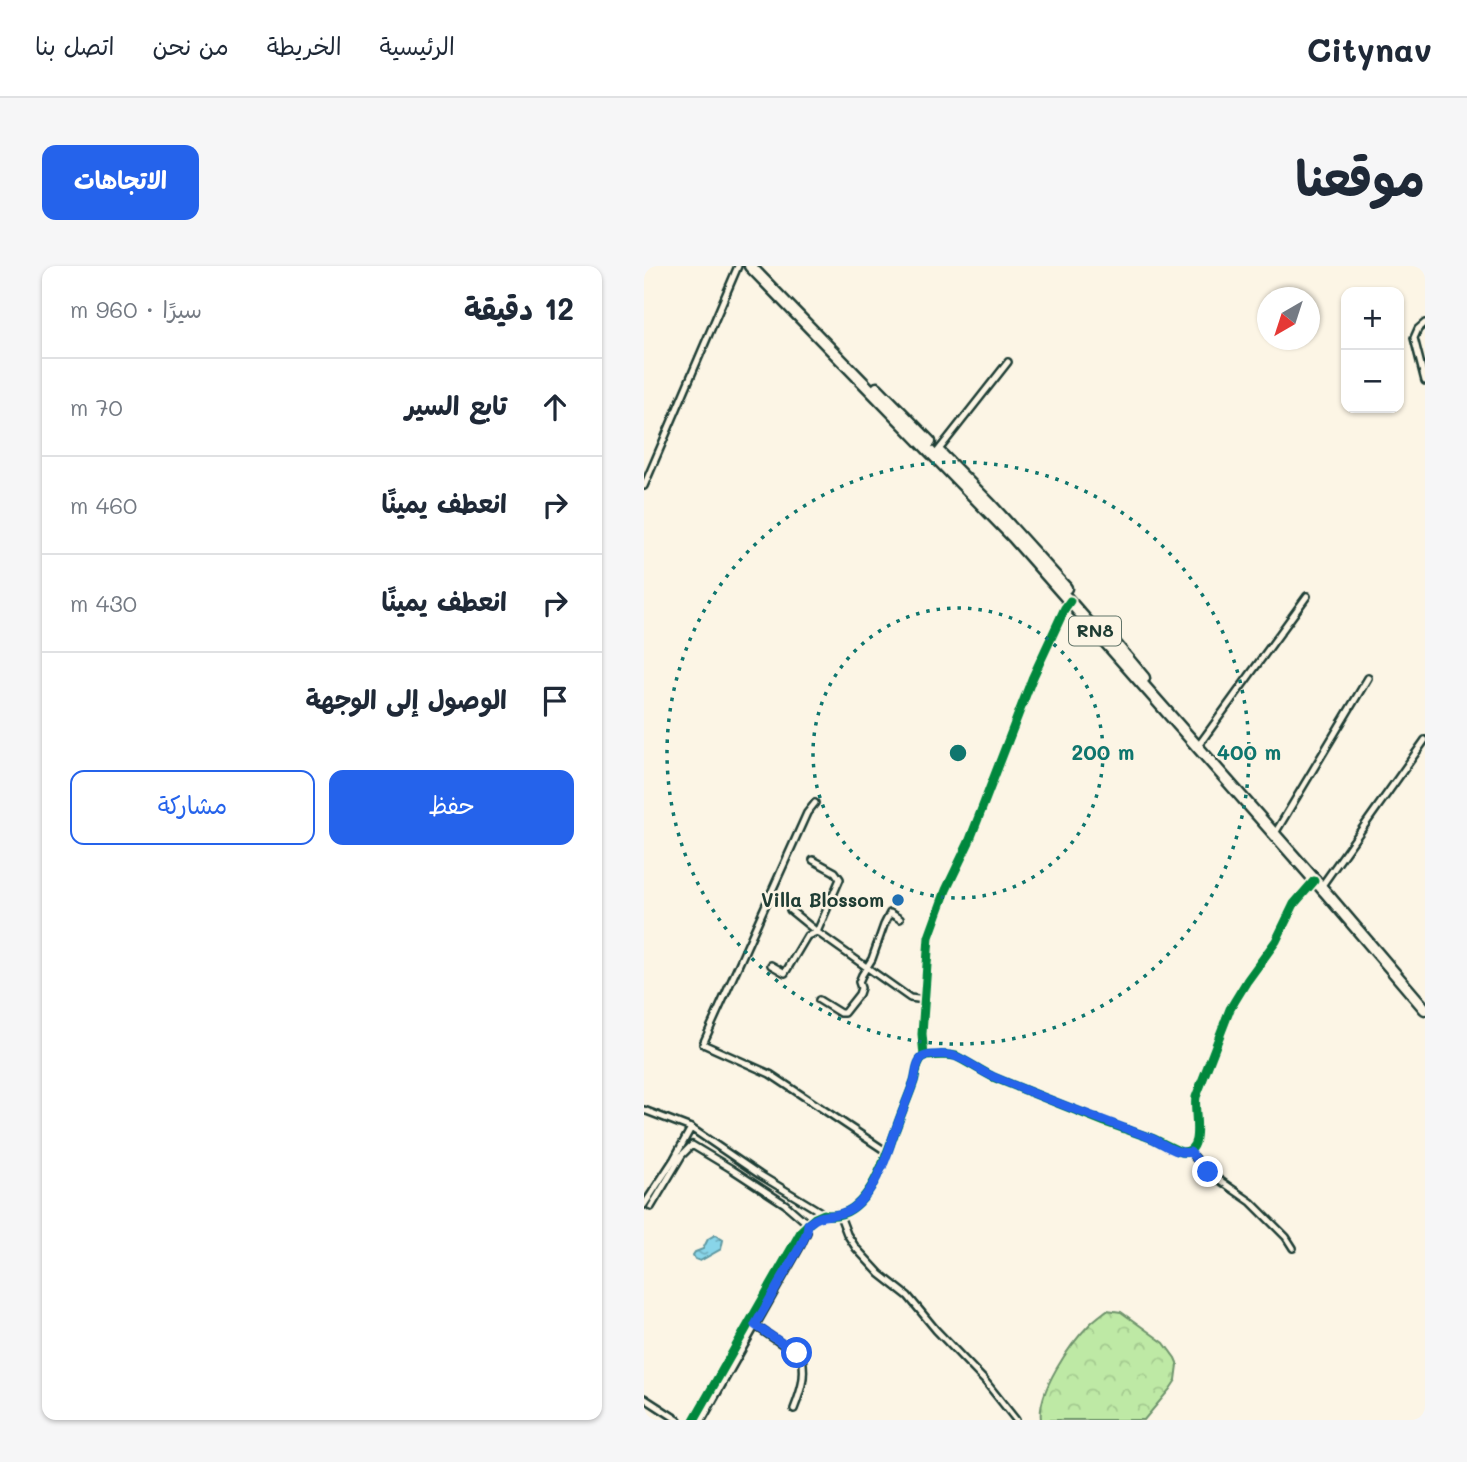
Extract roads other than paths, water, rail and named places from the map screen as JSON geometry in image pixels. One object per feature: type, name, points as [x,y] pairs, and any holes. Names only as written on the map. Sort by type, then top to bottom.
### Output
[{"type":"highway","name":"RN8","points":[[750,266],[1013,537],[1425,1000]]},
{"type":"highway","name":"RN8","points":[[759,266],[1033,550],[1277,830],[1425,1009]]},
{"type":"street","points":[[644,486],[738,266]]},
{"type":"street","points":[[1425,323],[1414,338],[1425,381]]},
{"type":"street","points":[[938,451],[1008,362]]},
{"type":"street","points":[[1201,742],[1307,596]]},
{"type":"street","points":[[924,1056],[922,1034],[928,946],[939,908],[969,842],[1032,680],[1070,601]]},
{"type":"street","points":[[1277,830],[1368,678]]},
{"type":"street","points":[[1190,1152],[1197,1136],[1194,1105],[1196,1097],[1230,1009],[1276,941],[1297,900],[1319,883],[1425,740]]},
{"type":"street","points":[[815,803],[807,813],[703,1044],[770,1074],[887,1152]]},
{"type":"street","points":[[771,965],[785,974],[807,936],[817,932],[840,879],[813,860]]},
{"type":"street","points":[[790,910],[910,998],[925,1000]]},
{"type":"street","points":[[819,1000],[844,1013],[859,994],[859,982],[890,913],[900,919]]},
{"type":"street","points":[[644,1110],[691,1128],[799,1200],[829,1216],[850,1209],[867,1194],[881,1171],[919,1060],[924,1056],[956,1056],[981,1072],[1025,1091],[1154,1139],[1181,1152],[1190,1152],[1208,1172],[1251,1202],[1286,1237],[1293,1248]]},
{"type":"street","points":[[644,1205],[691,1128]]},
{"type":"street","points":[[652,1208],[682,1155],[692,1145],[785,1204],[807,1226]]},
{"type":"street","points":[[839,1213],[847,1234],[863,1256],[880,1274],[908,1296],[936,1331],[985,1381],[1016,1420]]},
{"type":"street","points":[[694,1420],[801,1245],[807,1226],[824,1214]]},
{"type":"street","points":[[753,1324],[802,1358],[803,1385],[794,1409]]},
{"type":"street","points":[[702,1420],[753,1324]]},
{"type":"street","points":[[644,1398],[678,1420]]},
{"type":"water","points":[[715,1235],[723,1240],[721,1249],[700,1261],[695,1259],[695,1252],[703,1249],[708,1239]]},
{"type":"place","name":"Villa Blossom","points":[[898,900]]}]
